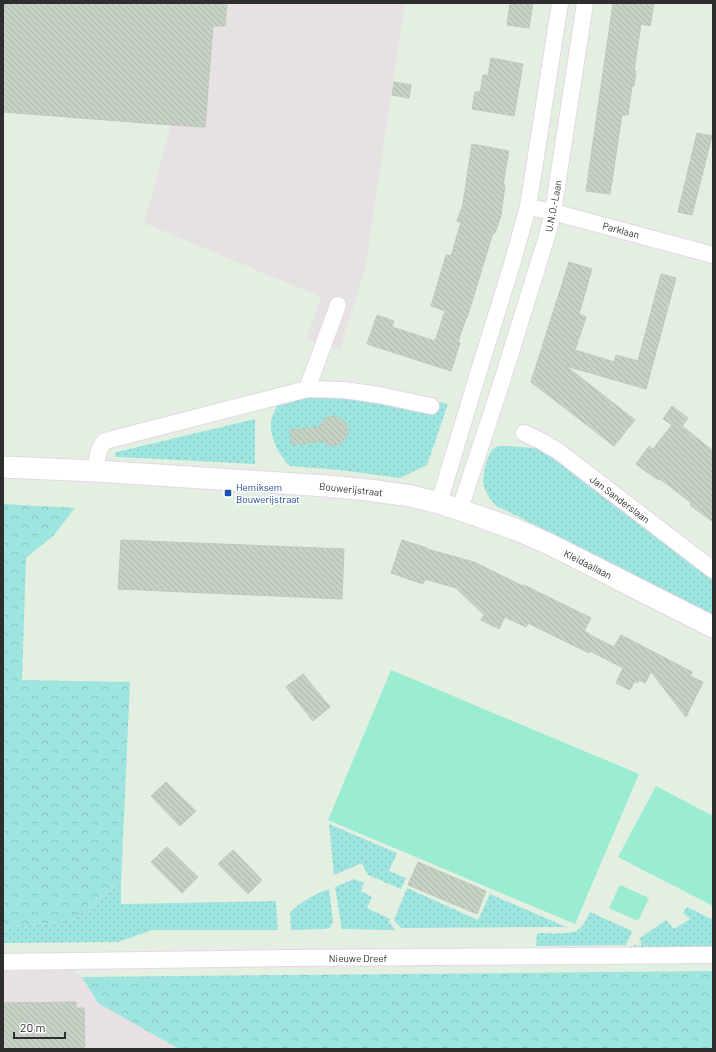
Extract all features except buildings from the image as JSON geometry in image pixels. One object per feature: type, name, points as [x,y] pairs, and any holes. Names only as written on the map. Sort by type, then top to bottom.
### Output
[{"type":"street","points":[[439,503],[528,207],[560,3]]},
{"type":"street","name":"U.N.O.-Laan","points":[[460,509],[547,236],[553,212],[586,3]]},
{"type":"street","name":"Parklaan","points":[[528,207],[553,212],[713,255]]},
{"type":"street","points":[[307,389],[338,305]]},
{"type":"street","points":[[96,471],[101,445],[105,441],[307,389],[344,390],[379,395],[431,406]]},
{"type":"street","points":[[471,395],[494,403]]},
{"type":"street","name":"Jan Sanderslaan","points":[[524,433],[558,451],[710,561]]},
{"type":"street","name":"Bouwerijstraat","points":[[3,467],[96,471],[347,488],[394,493],[460,509]]},
{"type":"street","name":"Kleidaallaan","points":[[460,509],[549,544],[713,627]]},
{"type":"street","name":"Nieuwe Dreef","points":[[3,962],[713,955]]},
{"type":"shaded area","points":[[3,3],[405,3],[365,269],[340,350],[306,339],[321,297],[144,223],[171,125],[3,112]]},
{"type":"shaded area","points":[[3,962],[64,962],[82,977],[98,1003],[179,1049],[3,1049]]},
{"type":"green space","points":[[339,397],[436,411],[439,402],[448,404],[427,465],[400,478],[340,470],[290,466],[286,462],[276,447],[271,429],[273,415],[277,406],[300,399]]},
{"type":"green space","points":[[255,419],[255,464],[115,456],[115,453],[117,452]]},
{"type":"green space","points":[[506,446],[535,448],[546,452],[713,579],[713,615],[495,505],[484,487],[484,472],[491,451],[497,447]]},
{"type":"green space","points":[[3,504],[75,508],[54,535],[26,558],[22,680],[130,682],[121,883],[72,921],[3,927]]},
{"type":"green space","points":[[391,670],[639,774],[575,924],[328,820]]},
{"type":"green space","points":[[656,786],[713,816],[713,906],[618,857]]},
{"type":"green space","points":[[329,824],[397,853],[389,871],[406,878],[401,889],[368,875],[362,863],[334,875]]},
{"type":"green space","points":[[354,879],[364,883],[361,891],[372,897],[367,908],[390,919],[389,922],[395,930],[342,929],[335,887]]},
{"type":"green space","points":[[121,883],[121,904],[276,901],[278,930],[152,930],[118,942],[3,943],[3,927],[72,921]]},
{"type":"green space","points":[[620,885],[649,898],[638,921],[609,908]]},
{"type":"green space","points":[[407,888],[478,920],[490,894],[566,927],[401,928],[394,920]]},
{"type":"green space","points":[[329,889],[333,922],[330,928],[291,930],[290,913],[308,899]]},
{"type":"green space","points":[[687,907],[713,920],[713,948],[634,949],[634,945],[641,946],[641,941],[639,940],[640,938],[666,920],[674,929],[690,919],[683,913]]},
{"type":"green space","points":[[590,912],[632,931],[626,945],[536,946],[537,933],[575,932],[585,922]]},
{"type":"green space","points":[[713,971],[713,1049],[179,1049],[98,1003],[82,977]]},
{"type":"place","name":"Hemiksem Bouwerijstraat","points":[[228,493]]}]
